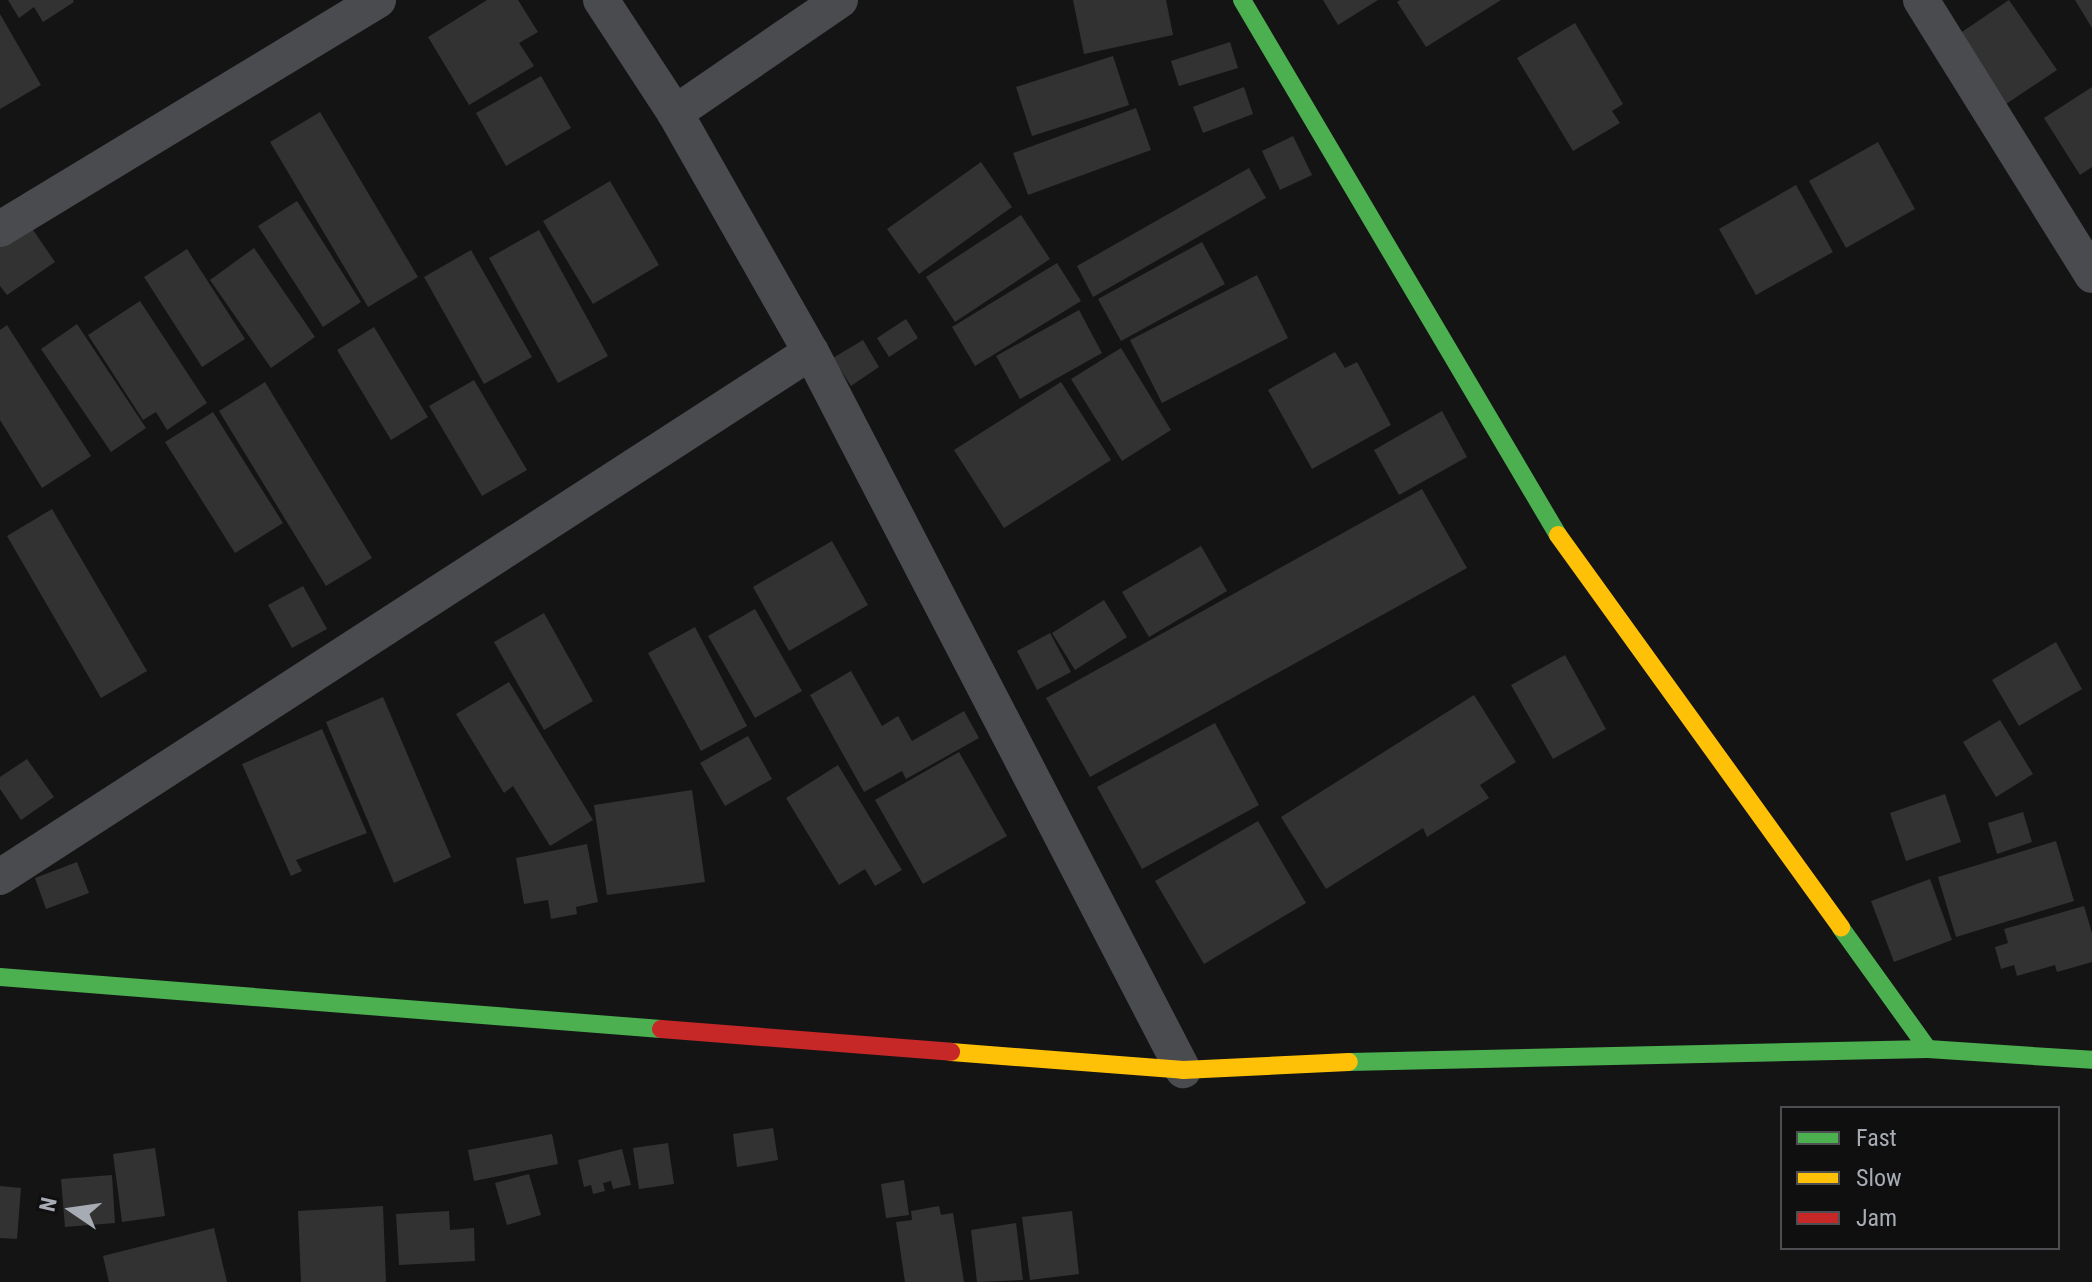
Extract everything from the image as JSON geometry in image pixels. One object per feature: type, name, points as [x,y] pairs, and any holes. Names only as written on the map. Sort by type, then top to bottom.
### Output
[{"type":"street","points":[[0,229],[378,0]]},
{"type":"street","points":[[601,0],[675,113],[811,352],[1183,1070]]},
{"type":"street","points":[[675,113],[840,0]]},
{"type":"street","points":[[1242,0],[1541,511],[1928,1049]]},
{"type":"street","points":[[1921,0],[2092,275]]},
{"type":"street","points":[[0,877],[811,352]]},
{"type":"street","points":[[0,977],[1183,1070],[1463,1057],[1928,1049],[2092,1060]]},
{"type":"building","points":[[8,0],[74,2],[43,22],[34,7],[19,18]]},
{"type":"building","points":[[487,0],[518,0],[538,32],[519,43],[534,66],[469,105],[428,37]]},
{"type":"building","points":[[1073,0],[1166,0],[1173,35],[1084,54]]},
{"type":"building","points":[[1323,0],[1378,0],[1338,25]]},
{"type":"building","points":[[1501,0],[1426,47],[1397,2]]},
{"type":"building","points":[[2009,0],[2057,70],[2000,108],[1953,38]]},
{"type":"building","points":[[2075,0],[2092,0],[2092,28]]},
{"type":"building","points":[[0,14],[41,85],[0,109]]},
{"type":"building","points":[[1575,23],[1623,104],[1612,111],[1620,123],[1573,151],[1517,58]]},
{"type":"building","points":[[1230,42],[1238,68],[1179,86],[1171,61]]},
{"type":"building","points":[[1113,56],[1129,105],[1032,136],[1016,87]]},
{"type":"building","points":[[541,76],[571,128],[506,166],[476,113]]},
{"type":"building","points":[[1244,87],[1253,114],[1203,133],[1193,107]]},
{"type":"building","points":[[2092,87],[2092,167],[2080,175],[2044,118]]},
{"type":"building","points":[[1136,108],[1151,150],[1028,195],[1013,153]]},
{"type":"building","points":[[320,112],[418,277],[368,307],[270,142]]},
{"type":"building","points":[[1293,136],[1312,175],[1280,190],[1262,151]]},
{"type":"building","points":[[1878,142],[1915,209],[1846,248],[1809,181]]},
{"type":"building","points":[[981,162],[1012,207],[919,274],[887,229]]},
{"type":"building","points":[[1249,168],[1266,198],[1093,297],[1077,266]]},
{"type":"building","points":[[610,181],[659,265],[593,304],[543,221]]},
{"type":"building","points":[[1796,185],[1833,252],[1756,295],[1719,229]]},
{"type":"building","points":[[297,201],[361,302],[323,327],[258,226]]},
{"type":"building","points":[[1021,215],[1050,259],[955,322],[926,277]]},
{"type":"building","points":[[29,224],[55,262],[7,295],[0,286],[0,245]]},
{"type":"building","points":[[539,230],[608,356],[558,383],[489,258]]},
{"type":"building","points":[[1202,242],[1225,284],[1121,341],[1098,299]]},
{"type":"building","points":[[254,248],[315,337],[271,368],[210,280]]},
{"type":"building","points":[[187,249],[245,339],[202,367],[144,277]]},
{"type":"building","points":[[471,250],[532,357],[484,384],[424,277]]},
{"type":"building","points":[[1057,263],[1081,301],[975,366],[952,327]]},
{"type":"building","points":[[1257,275],[1288,338],[1162,403],[1130,340]]},
{"type":"building","points":[[140,301],[207,403],[167,430],[156,412],[143,420],[88,335]]},
{"type":"building","points":[[1079,310],[1102,353],[1020,399],[996,356]]},
{"type":"building","points":[[906,319],[918,338],[889,357],[877,338]]},
{"type":"building","points":[[77,324],[146,428],[111,452],[41,349]]},
{"type":"building","points":[[7,325],[91,456],[42,488],[0,420],[0,330]]},
{"type":"building","points":[[374,327],[428,417],[391,440],[337,350]]},
{"type":"building","points":[[863,340],[879,367],[851,386],[833,358]]},
{"type":"building","points":[[1121,348],[1171,430],[1122,461],[1071,379]]},
{"type":"building","points":[[1335,352],[1345,368],[1357,362],[1391,425],[1312,469],[1268,390]]},
{"type":"building","points":[[474,380],[527,470],[482,496],[429,406]]},
{"type":"building","points":[[265,382],[372,558],[326,586],[219,411]]},
{"type":"building","points":[[1061,382],[1111,460],[1004,528],[954,450]]},
{"type":"building","points":[[1442,411],[1467,457],[1399,495],[1374,450]]},
{"type":"building","points":[[213,412],[283,523],[235,553],[165,442]]},
{"type":"building","points":[[1422,489],[1467,568],[1090,777],[1046,698]]},
{"type":"building","points":[[52,509],[147,671],[101,698],[7,536]]},
{"type":"building","points":[[832,541],[868,605],[789,651],[753,587]]},
{"type":"building","points":[[1201,546],[1227,591],[1149,637],[1122,592]]},
{"type":"building","points":[[303,586],[327,629],[292,648],[268,605]]},
{"type":"building","points":[[1104,600],[1127,637],[1075,670],[1052,633]]},
{"type":"building","points":[[755,609],[802,691],[755,718],[708,636]]},
{"type":"building","points":[[544,613],[593,701],[544,730],[494,642]]},
{"type":"building","points":[[695,627],[747,726],[701,751],[648,653]]},
{"type":"building","points":[[1050,633],[1071,672],[1037,690],[1017,651]]},
{"type":"building","points":[[2056,642],[2082,689],[2019,726],[1992,680]]},
{"type":"building","points":[[1565,655],[1606,729],[1553,759],[1511,685]]},
{"type":"building","points":[[851,671],[882,726],[898,716],[912,741],[964,711],[979,738],[906,779],[902,771],[864,792],[810,695]]},
{"type":"building","points":[[509,682],[593,820],[550,846],[513,786],[504,793],[456,714]]},
{"type":"building","points":[[1474,695],[1516,762],[1480,785],[1489,798],[1427,837],[1423,828],[1326,889],[1281,817]]},
{"type":"building","points":[[383,697],[451,857],[394,883],[326,722]]},
{"type":"building","points":[[2000,720],[2033,774],[1996,797],[1963,742]]},
{"type":"building","points":[[1215,723],[1259,805],[1142,869],[1097,787]]},
{"type":"building","points":[[322,729],[367,833],[296,860],[302,871],[291,876],[242,764]]},
{"type":"building","points":[[748,736],[772,779],[725,806],[700,763]]},
{"type":"building","points":[[959,752],[1007,836],[923,884],[875,800]]},
{"type":"building","points":[[27,759],[54,797],[21,820],[0,789],[0,777]]},
{"type":"building","points":[[838,765],[902,870],[875,886],[865,869],[839,885],[786,798]]},
{"type":"building","points":[[692,790],[705,882],[607,895],[594,805]]},
{"type":"building","points":[[1945,794],[1961,842],[1906,861],[1890,813]]},
{"type":"building","points":[[2023,812],[2032,842],[1997,854],[1988,823]]},
{"type":"building","points":[[1258,821],[1306,903],[1204,964],[1155,881]]},
{"type":"building","points":[[2056,841],[2074,901],[1956,937],[1938,877]]},
{"type":"building","points":[[587,844],[598,902],[576,907],[577,914],[551,919],[548,900],[524,904],[516,858]]},
{"type":"building","points":[[77,862],[89,893],[46,909],[35,878]]},
{"type":"building","points":[[1930,879],[1952,940],[1894,962],[1871,901]]},
{"type":"building","points":[[2084,906],[2092,933],[2092,962],[2057,972],[2055,965],[2017,976],[2014,965],[2001,969],[1995,947],[2008,943],[2004,929]]},
{"type":"building","points":[[773,1128],[778,1160],[737,1167],[733,1134]]},
{"type":"building","points":[[552,1134],[558,1164],[474,1181],[468,1150]]},
{"type":"building","points":[[668,1143],[674,1184],[639,1189],[633,1148]]},
{"type":"building","points":[[155,1148],[165,1216],[122,1222],[113,1154]]},
{"type":"building","points":[[622,1149],[631,1185],[613,1189],[611,1181],[603,1183],[605,1191],[593,1194],[591,1185],[584,1187],[578,1160]]},
{"type":"building","points":[[529,1174],[541,1215],[507,1225],[495,1183]]},
{"type":"building","points":[[112,1175],[115,1223],[65,1227],[61,1179]]},
{"type":"building","points":[[904,1180],[909,1215],[886,1218],[881,1184]]},
{"type":"building","points":[[0,1186],[21,1188],[17,1239],[0,1238]]},
{"type":"building","points":[[383,1206],[386,1282],[301,1282],[298,1211]]},
{"type":"building","points":[[939,1206],[941,1215],[953,1213],[964,1282],[905,1282],[896,1222],[912,1220],[911,1211]]},
{"type":"building","points":[[449,1211],[450,1230],[474,1228],[475,1261],[399,1265],[396,1214]]},
{"type":"building","points":[[1072,1211],[1079,1274],[1030,1280],[1022,1217]]},
{"type":"building","points":[[1016,1223],[1023,1280],[977,1282],[971,1230]]},
{"type":"building","points":[[214,1228],[227,1282],[109,1282],[103,1256]]},
{"type":"traffic: fast","points":[[1242,0],[1558,535]]},
{"type":"traffic: fast","points":[[1841,928],[1928,1049],[2092,1060]]},
{"type":"traffic: fast","points":[[0,977],[661,1029]]},
{"type":"traffic: fast","points":[[1349,1062],[1928,1049]]},
{"type":"traffic: slow","points":[[1558,535],[1841,928]]},
{"type":"traffic: slow","points":[[951,1052],[1183,1070],[1349,1062]]},
{"type":"traffic: jam","points":[[661,1029],[951,1052]]}]
